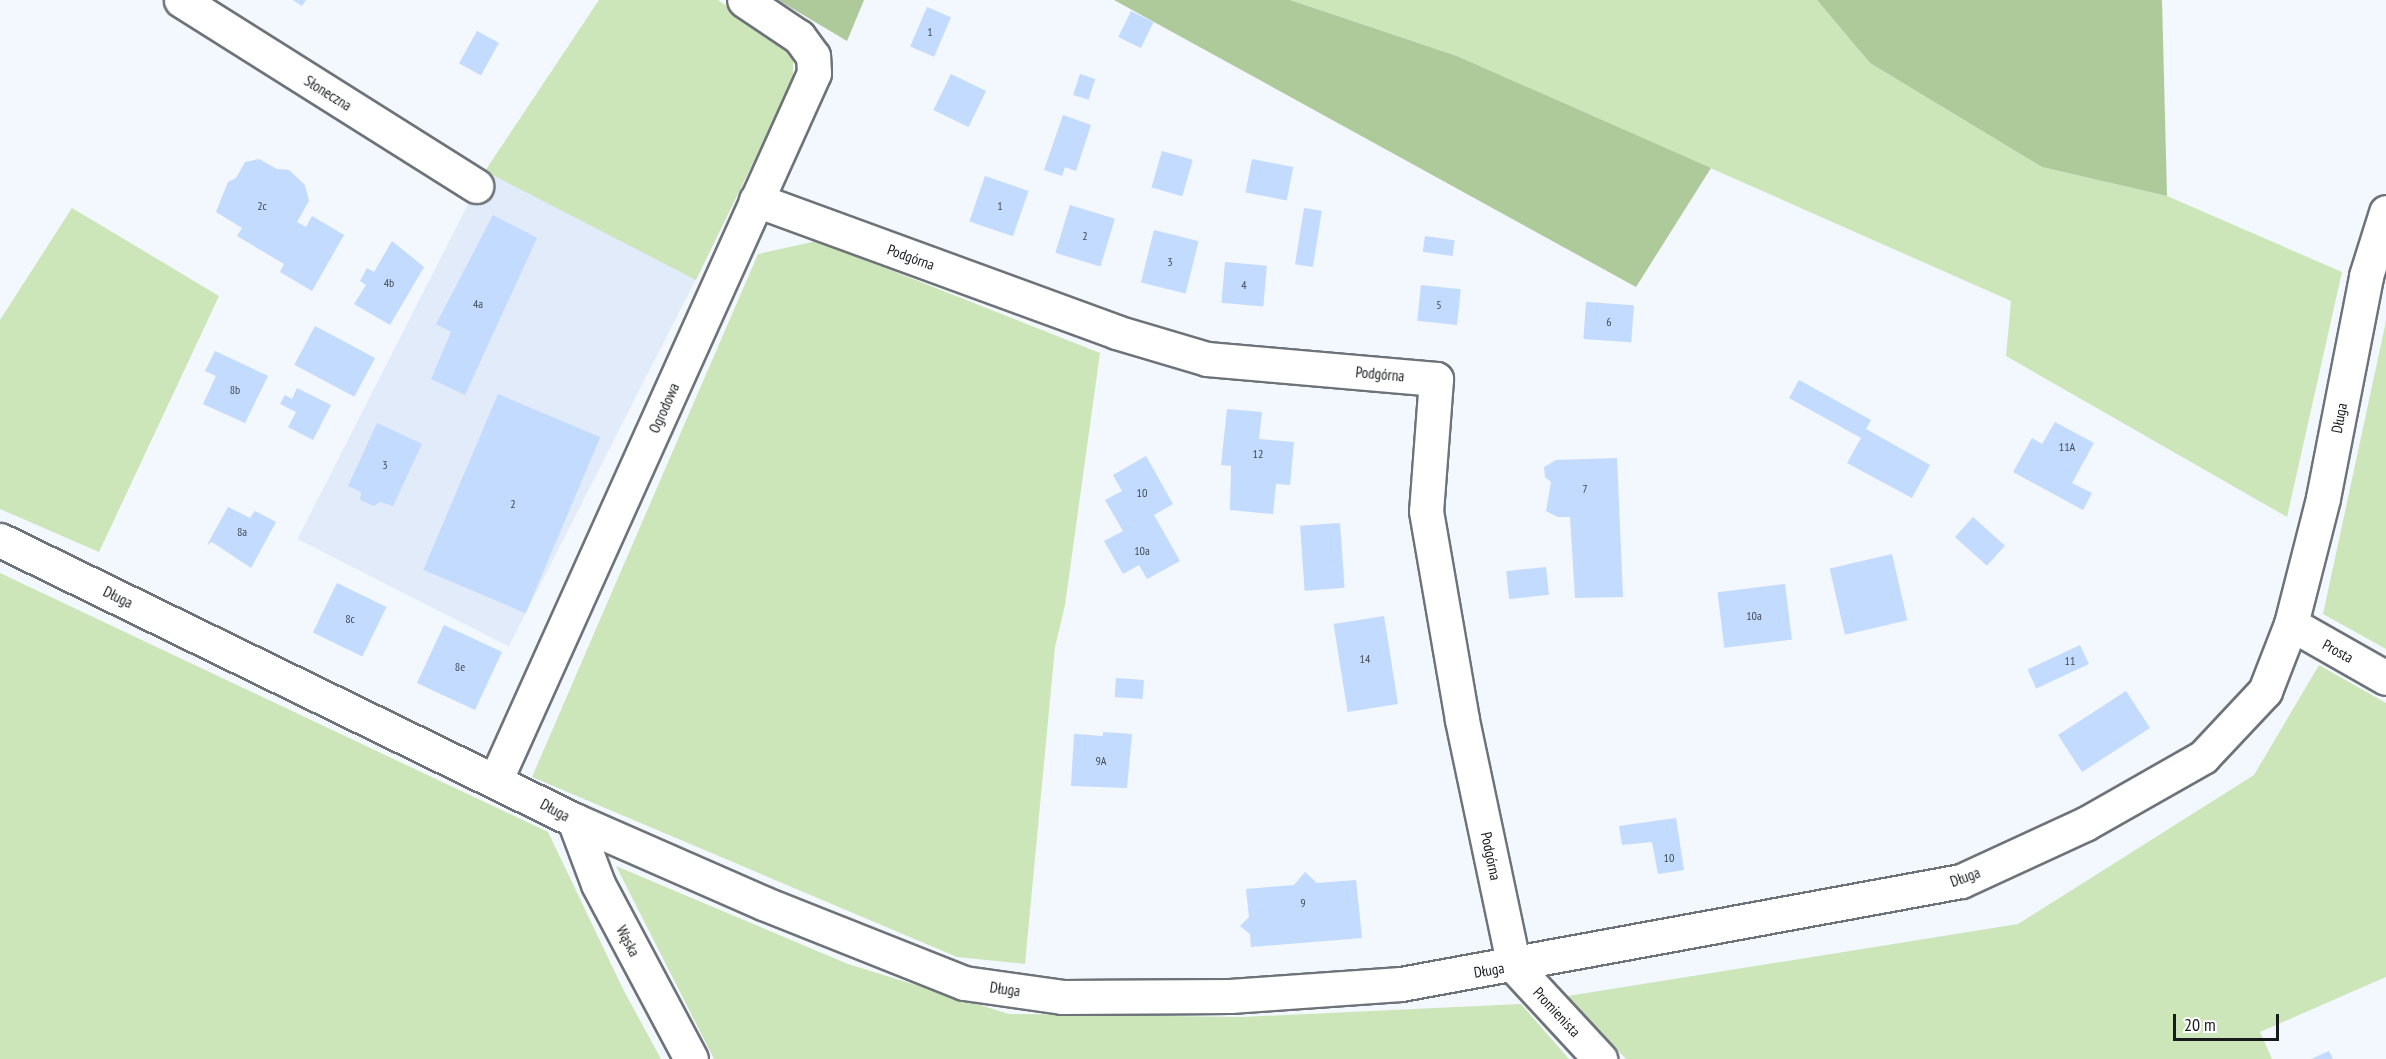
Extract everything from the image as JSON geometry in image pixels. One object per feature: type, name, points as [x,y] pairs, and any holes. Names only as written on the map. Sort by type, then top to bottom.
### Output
[{"type":"street","name":"Słoneczna","points":[[181,0],[476,186]]},
{"type":"street","name":"Ogrodowa","points":[[496,779],[814,73],[813,56],[799,37],[744,0]]},
{"type":"street","name":"Podgórna","points":[[756,200],[1116,332],[1207,359],[1436,379],[1426,511],[1462,720],[1514,966]]},
{"type":"street","name":"Długa","points":[[0,540],[496,779],[574,820],[763,903],[964,983],[1062,997],[1230,996],[1401,984],[1514,966],[1961,881],[2085,824],[2203,758],[2265,691],[2290,624],[2323,498],[2366,276],[2386,212]]},
{"type":"street","name":"Prosta","points":[[2290,624],[2386,678]]},
{"type":"street","name":"Wąska","points":[[574,820],[598,884],[691,1059]]},
{"type":"street","name":"Promienista","points":[[1514,966],[1600,1059]]},
{"type":"shaded area","points":[[485,171],[696,279],[509,647],[298,539]]},
{"type":"green space","points":[[599,0],[718,0],[793,51],[793,81],[696,280],[485,171]]},
{"type":"green space","points":[[778,0],[864,0],[847,41]]},
{"type":"green space","points":[[1114,0],[1290,0],[1457,56],[1711,168],[1636,287]]},
{"type":"green space","points":[[1290,0],[1817,0],[1870,63],[2042,167],[2167,196],[2342,272],[2287,517],[2006,356],[2011,301],[1457,56]]},
{"type":"green space","points":[[1817,0],[2162,0],[2167,196],[2042,167],[1870,63]]},
{"type":"green space","points":[[72,208],[219,296],[99,552],[0,509],[0,320]]},
{"type":"green space","points":[[817,241],[1100,353],[1065,605],[1055,647],[1025,964],[957,957],[532,777],[758,254]]},
{"type":"green space","points":[[2386,321],[2386,649],[2323,614]]},
{"type":"green space","points":[[0,573],[548,832],[624,991],[661,1059],[0,1059]]},
{"type":"green space","points":[[2319,665],[2386,703],[2386,977],[2260,1032],[2272,1059],[1626,1059],[1568,996],[2018,924],[2254,775]]},
{"type":"green space","points":[[616,866],[848,964],[1009,1014],[1242,1017],[1521,1004],[1569,1059],[714,1059]]},
{"type":"building","points":[[293,0],[306,0],[302,6]]},
{"type":"building","points":[[927,7],[951,17],[934,57],[910,47]]},
{"type":"building","points":[[1131,11],[1153,22],[1141,48],[1118,37]]},
{"type":"building","points":[[477,31],[499,43],[481,75],[459,63]]},
{"type":"building","points":[[951,74],[986,91],[969,127],[933,110]]},
{"type":"building","points":[[1080,74],[1095,79],[1088,100],[1073,95]]},
{"type":"building","points":[[1063,115],[1091,125],[1076,171],[1065,167],[1062,176],[1044,170]]},
{"type":"building","points":[[1162,151],[1193,160],[1182,196],[1152,188]]},
{"type":"building","points":[[259,159],[277,169],[289,170],[305,185],[309,201],[297,222],[306,227],[312,216],[344,235],[312,291],[280,272],[284,264],[237,236],[242,228],[216,212],[228,182],[236,178],[245,162]]},
{"type":"building","points":[[1252,159],[1293,167],[1287,200],[1246,192]]},
{"type":"building","points":[[985,176],[1028,191],[1013,236],[969,221]]},
{"type":"building","points":[[1070,205],[1115,219],[1100,267],[1055,253]]},
{"type":"building","points":[[1304,208],[1322,211],[1313,267],[1295,264]]},
{"type":"building","points":[[493,215],[537,238],[465,395],[431,379],[451,332],[436,324]]},
{"type":"building","points":[[1154,230],[1199,241],[1186,294],[1141,282]]},
{"type":"building","points":[[1425,236],[1455,240],[1452,256],[1423,252]]},
{"type":"building","points":[[392,241],[424,267],[390,325],[354,304],[366,285],[360,281],[367,268],[374,272]]},
{"type":"building","points":[[1225,262],[1267,266],[1263,307],[1221,303]]},
{"type":"building","points":[[1421,285],[1461,289],[1457,325],[1417,321]]},
{"type":"building","points":[[1586,302],[1634,305],[1631,342],[1583,339]]},
{"type":"building","points":[[315,326],[375,358],[354,397],[294,365]]},
{"type":"building","points":[[215,351],[268,376],[245,423],[203,404],[216,376],[205,371]]},
{"type":"building","points":[[1799,380],[1871,420],[1866,429],[1930,465],[1912,498],[1847,463],[1861,438],[1789,398]]},
{"type":"building","points":[[297,388],[331,405],[313,440],[288,427],[296,412],[280,404],[285,395],[292,399]]},
{"type":"building","points":[[498,394],[600,437],[526,613],[423,570]]},
{"type":"building","points":[[1227,409],[1262,412],[1259,439],[1294,442],[1290,485],[1276,484],[1273,514],[1230,510],[1231,466],[1221,465]]},
{"type":"building","points":[[2055,422],[2094,443],[2072,483],[2092,493],[2083,510],[2013,472],[2032,438],[2042,444]]},
{"type":"building","points":[[377,423],[422,444],[393,506],[380,502],[374,506],[360,500],[361,492],[348,486]]},
{"type":"building","points":[[1146,456],[1173,504],[1154,515],[1180,561],[1147,579],[1139,565],[1123,574],[1104,541],[1123,531],[1105,500],[1122,491],[1113,475]]},
{"type":"building","points":[[1617,458],[1623,597],[1575,598],[1570,517],[1558,517],[1546,511],[1551,482],[1545,477],[1544,467],[1556,460]]},
{"type":"building","points":[[228,507],[250,518],[255,511],[276,522],[251,568],[212,542],[207,545]]},
{"type":"building","points":[[1973,517],[2005,546],[1987,566],[1955,537]]},
{"type":"building","points":[[1340,523],[1345,588],[1305,591],[1300,526]]},
{"type":"building","points":[[1892,554],[1907,620],[1845,635],[1830,568]]},
{"type":"building","points":[[1546,567],[1549,595],[1509,599],[1506,571]]},
{"type":"building","points":[[337,583],[386,607],[362,657],[313,632]]},
{"type":"building","points":[[1785,584],[1792,640],[1724,648],[1718,592]]},
{"type":"building","points":[[1384,616],[1398,704],[1348,712],[1334,624]]},
{"type":"building","points":[[444,625],[502,652],[475,710],[417,683]]},
{"type":"building","points":[[2080,645],[2089,664],[2036,689],[2027,670]]},
{"type":"building","points":[[1116,678],[1144,680],[1143,699],[1115,697]]},
{"type":"building","points":[[2126,691],[2150,728],[2082,772],[2058,735]]},
{"type":"building","points":[[1103,732],[1132,734],[1127,788],[1071,786],[1074,734],[1103,736]]},
{"type":"building","points":[[1676,818],[1684,870],[1658,874],[1652,842],[1622,845],[1619,826]]},
{"type":"building","points":[[1305,872],[1317,883],[1356,880],[1362,938],[1251,947],[1250,934],[1240,926],[1249,917],[1246,889],[1294,885]]},
{"type":"building","points":[[2329,1051],[2333,1059],[2311,1059]]}]
